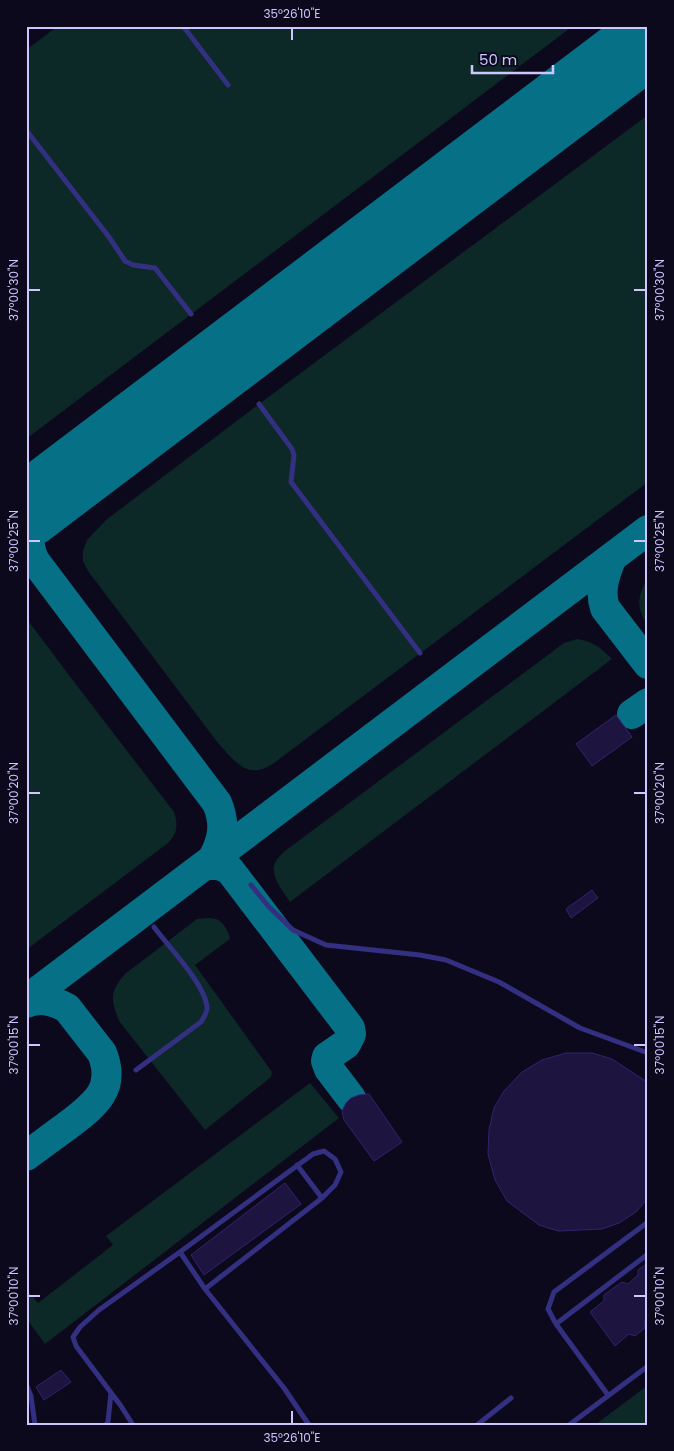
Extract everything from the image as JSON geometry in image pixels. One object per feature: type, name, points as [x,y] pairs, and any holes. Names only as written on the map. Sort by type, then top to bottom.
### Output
[{"type":"lane","points":[[183,26],[228,85]]},
{"type":"lane","points":[[26,130],[125,261],[133,266],[155,268],[191,314]]},
{"type":"lane","points":[[259,404],[292,449],[294,455],[291,482],[420,653]]},
{"type":"lane","points":[[251,885],[269,907],[293,930],[326,945],[420,955],[446,960],[499,982],[580,1028],[648,1053]]},
{"type":"lane","points":[[136,1070],[201,1022],[206,1014],[207,1007],[196,982],[154,928]]},
{"type":"lane","points":[[133,1425],[112,1393],[76,1346],[73,1337],[80,1327],[98,1310],[180,1252],[296,1165],[313,1154],[324,1151],[335,1159],[341,1172],[335,1185],[322,1198],[205,1289]]},
{"type":"lane","points":[[296,1165],[322,1198]]},
{"type":"lane","points":[[608,1395],[556,1324],[548,1309],[554,1292],[648,1222]]},
{"type":"lane","points":[[180,1252],[205,1289],[284,1388],[309,1425]]},
{"type":"lane","points":[[556,1324],[648,1254]]},
{"type":"lane","points":[[569,1425],[648,1366]]},
{"type":"lane","points":[[26,1384],[31,1396],[35,1425]]},
{"type":"lane","points":[[106,1425],[112,1393]]},
{"type":"lane","points":[[477,1425],[511,1398]]},
{"type":"green space","points":[[58,26],[573,26],[26,439],[26,50]]},
{"type":"green space","points":[[648,115],[648,482],[274,763],[257,770],[249,770],[243,767],[230,757],[218,743],[88,571],[83,561],[83,551],[87,540],[106,520],[259,404]]},
{"type":"green space","points":[[648,578],[648,626],[641,613],[639,602]]},
{"type":"green space","points":[[26,618],[174,812],[176,825],[174,836],[168,843],[26,950]]},
{"type":"green space","points":[[577,639],[596,646],[612,659],[290,902],[277,882],[274,871],[276,861],[285,851],[564,643]]},
{"type":"green space","points":[[208,918],[221,922],[227,930],[230,939],[195,965],[272,1072],[271,1077],[205,1130],[119,1021],[114,1007],[113,996],[116,986],[125,974],[197,919]]},
{"type":"green space","points":[[310,1083],[339,1118],[45,1344],[26,1318],[26,1289],[38,1303],[113,1245],[106,1236]]},
{"type":"green space","points":[[648,1385],[648,1425],[595,1425]]},
{"type":"building","points":[[616,715],[632,737],[592,766],[576,744]]},
{"type":"building","points":[[592,890],[598,898],[571,918],[566,909]]},
{"type":"building","points":[[566,1053],[592,1053],[612,1059],[644,1080],[648,1085],[648,1198],[636,1212],[619,1223],[602,1229],[558,1231],[539,1225],[507,1201],[495,1180],[488,1154],[489,1130],[494,1108],[504,1091],[522,1072],[542,1060]]},
{"type":"building","points":[[369,1094],[402,1142],[374,1161],[344,1120],[342,1111],[351,1098]]},
{"type":"building","points":[[285,1183],[301,1204],[204,1275],[191,1255]]},
{"type":"building","points":[[648,1263],[648,1319],[644,1321],[645,1328],[635,1336],[629,1334],[615,1346],[590,1312],[604,1301],[604,1295],[622,1282],[628,1284],[638,1275],[638,1270]]},
{"type":"building","points":[[61,1370],[71,1382],[44,1400],[36,1387]]},
{"type":"taxiway","points":[[26,503],[36,503],[30,525],[29,539],[35,561],[217,803],[222,818],[222,832],[219,846],[212,860]]},
{"type":"taxiway","points":[[26,1000],[648,530]]},
{"type":"taxiway","points":[[612,557],[603,588],[605,608],[648,664]]},
{"type":"taxiway","points":[[632,714],[648,703]]},
{"type":"taxiway","points":[[205,865],[218,865],[229,869],[350,1028],[351,1034],[346,1044],[327,1057],[326,1061],[329,1069],[351,1098]]},
{"type":"taxiway","points":[[26,1003],[37,1000],[47,1001],[67,1008],[102,1053],[107,1077],[100,1096],[86,1111],[26,1156]]},
{"type":"runway","points":[[26,511],[648,40]]}]
